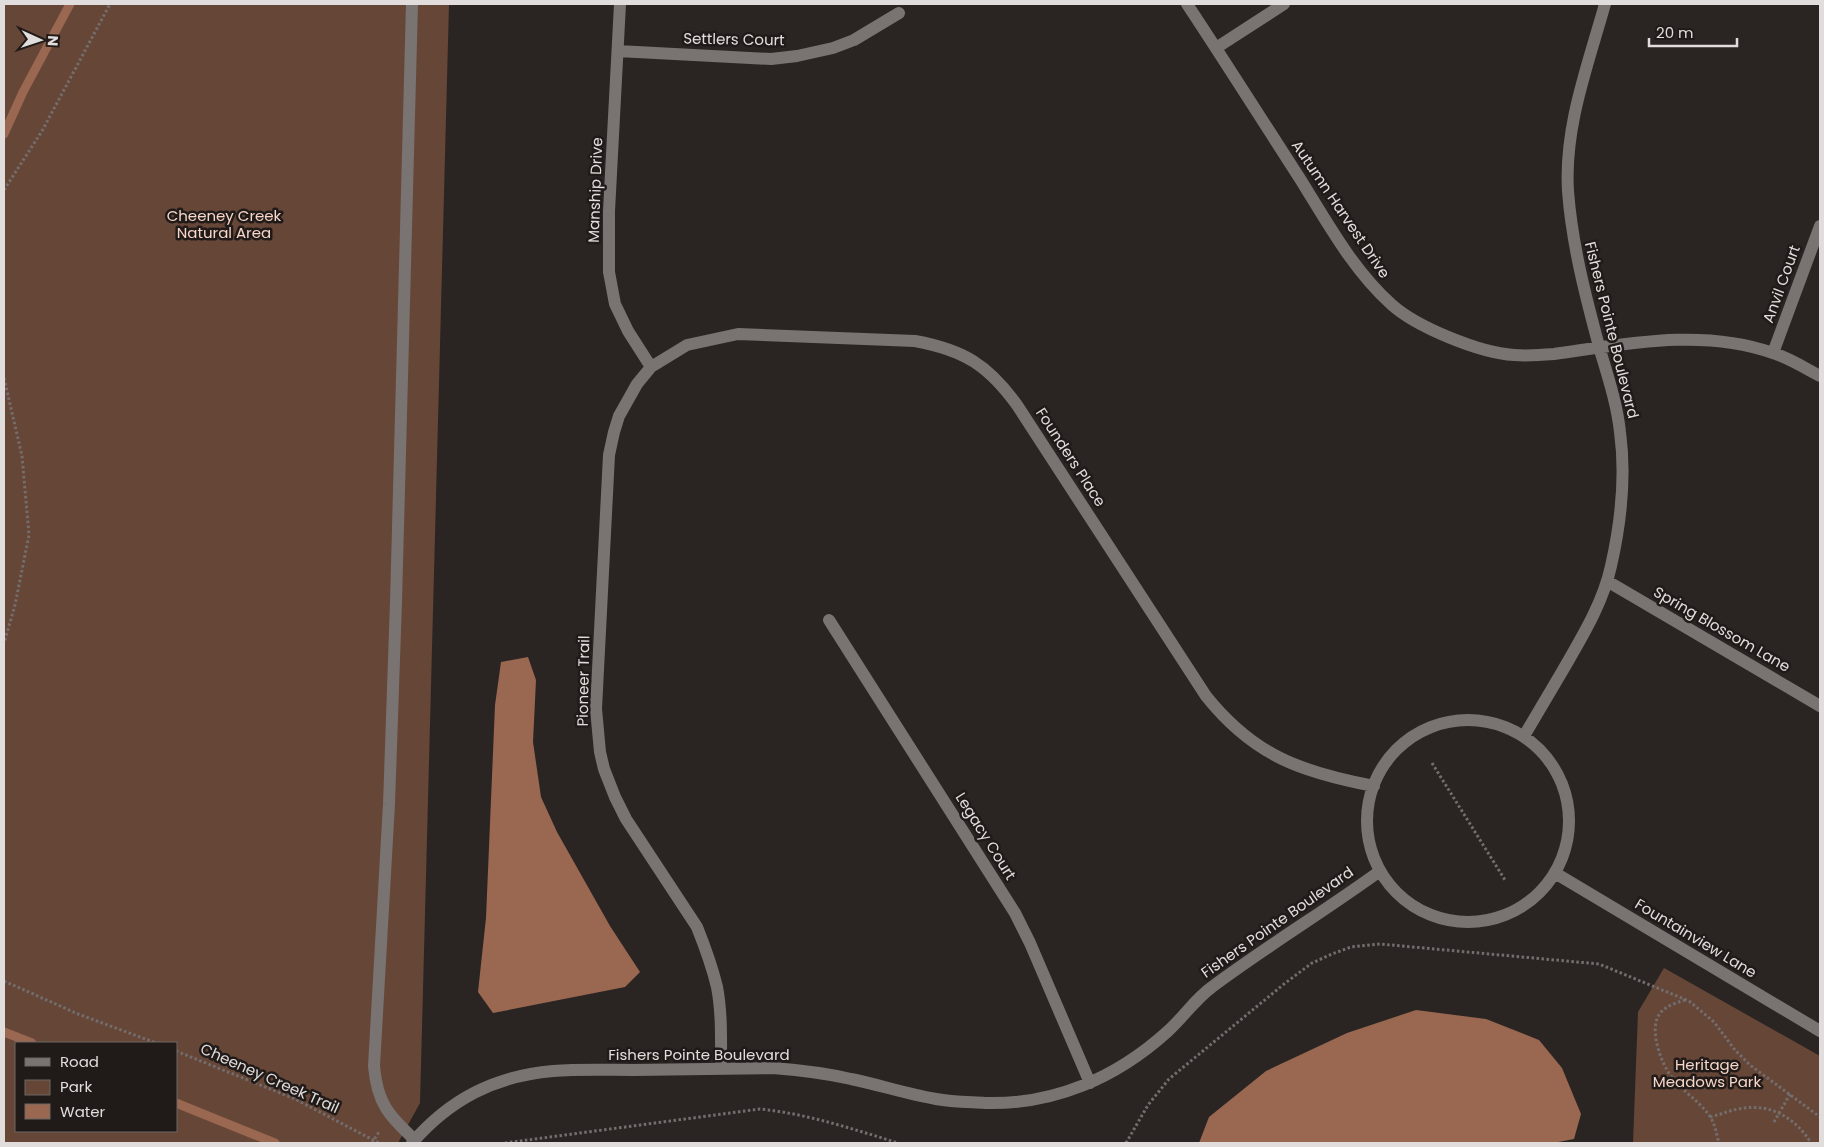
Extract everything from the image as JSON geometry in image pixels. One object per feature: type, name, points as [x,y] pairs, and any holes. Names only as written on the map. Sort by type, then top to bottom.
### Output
[{"type":"street","points":[[412,4],[396,612],[389,804],[374,1066],[379,1096],[394,1120],[413,1142]]},
{"type":"street","name":"Manship Drive","points":[[620,4],[609,211],[609,272],[615,304],[628,331],[651,367]]},
{"type":"street","name":"Autumn Harvest Drive","points":[[1187,4],[1352,259],[1392,305],[1428,328],[1451,338],[1512,355],[1550,354],[1662,340],[1719,342],[1773,353],[1820,376]]},
{"type":"street","points":[[1216,48],[1284,4]]},
{"type":"street","name":"Fishers Pointe Boulevard","points":[[1524,736],[1584,635],[1611,567],[1621,506],[1622,464],[1620,432],[1615,403],[1579,268],[1572,230],[1568,190],[1569,142],[1573,118],[1605,4]]},
{"type":"street","name":"Settlers Court","points":[[618,51],[771,59],[797,56],[833,48],[854,40],[900,13]]},
{"type":"street","name":"Anvil Court","points":[[1773,353],[1820,226]]},
{"type":"street","name":"Founders Place","points":[[651,367],[688,345],[738,334],[914,341],[940,346],[966,357],[986,369],[997,379],[1017,405],[1206,696],[1222,715],[1254,743],[1306,770],[1374,786]]},
{"type":"street","name":"Pioneer Trail","points":[[651,367],[636,384],[619,416],[609,455],[596,709],[597,731],[604,769],[626,820],[696,927],[704,946],[717,989],[721,1036],[721,1069]]},
{"type":"street","name":"Spring Blossom Lane","points":[[1606,581],[1820,706]]},
{"type":"street","name":"Legacy Court","points":[[829,620],[1015,913],[1038,960],[1090,1083]]},
{"type":"street","points":[[1473,720],[1491,722],[1524,736],[1552,762],[1567,796],[1570,816],[1569,836],[1564,855],[1556,873],[1530,902],[1514,912],[1497,919],[1478,922],[1458,922],[1422,912],[1390,887],[1380,871],[1369,838],[1367,820],[1369,803],[1374,786],[1387,762],[1405,742],[1420,732],[1454,721],[1473,720]]},
{"type":"street","name":"Fishers Pointe Boulevard","points":[[413,1142],[433,1120],[455,1102],[505,1080],[553,1071],[773,1068],[852,1079],[937,1100],[986,1103],[1042,1099],[1067,1092],[1090,1083],[1147,1050],[1169,1031],[1207,990],[1380,871]]},
{"type":"street","name":"Fountainview Lane","points":[[1556,873],[1820,1032]]},
{"type":"path","points":[[4,190],[42,131],[110,4]]},
{"type":"path","points":[[4,378],[22,456],[29,535],[15,605],[4,643]]},
{"type":"path","points":[[1432,764],[1505,880]]},
{"type":"path","points":[[1126,1143],[1148,1105],[1169,1078],[1284,984],[1312,963],[1332,954],[1351,947],[1380,944],[1599,964],[1686,1000],[1701,1010],[1714,1022],[1735,1050],[1750,1065],[1820,1117]]},
{"type":"path","points":[[4,981],[78,1014],[153,1042]]},
{"type":"path","points":[[1686,1000],[1665,1008],[1659,1014],[1655,1031],[1657,1044],[1666,1068],[1672,1077],[1692,1095],[1714,1122],[1719,1143]]},
{"type":"path","name":"Cheeney Creek Trail","points":[[178,1052],[295,1099],[379,1143]]},
{"type":"path","points":[[1774,1122],[1790,1094]]},
{"type":"path","points":[[1710,1118],[1746,1107],[1760,1108],[1780,1113],[1805,1133],[1811,1143]]},
{"type":"path","points":[[505,1143],[760,1109],[817,1118],[898,1143]]},
{"type":"path","points":[[373,1141],[381,1130]]},
{"type":"green space","name":"Cheeney Creek Natural Area","points":[[4,4],[449,4],[420,1103],[398,1143],[4,1143]]},
{"type":"green space","name":"Heritage Meadows Park","points":[[1664,968],[1820,1056],[1820,1143],[1633,1143],[1638,1012]]},
{"type":"water","points":[[528,657],[536,680],[533,742],[541,797],[557,832],[610,926],[640,972],[625,987],[493,1013],[478,992],[486,918],[495,705],[501,662]]},
{"type":"water","points":[[1416,1010],[1486,1019],[1539,1040],[1562,1068],[1581,1114],[1574,1139],[1553,1143],[1199,1143],[1209,1117],[1266,1071],[1347,1033]]},
{"type":"waterway","points":[[4,134],[23,92],[70,4]]},
{"type":"waterway","points":[[4,1032],[29,1042]]},
{"type":"waterway","points":[[178,1104],[275,1143]]}]
